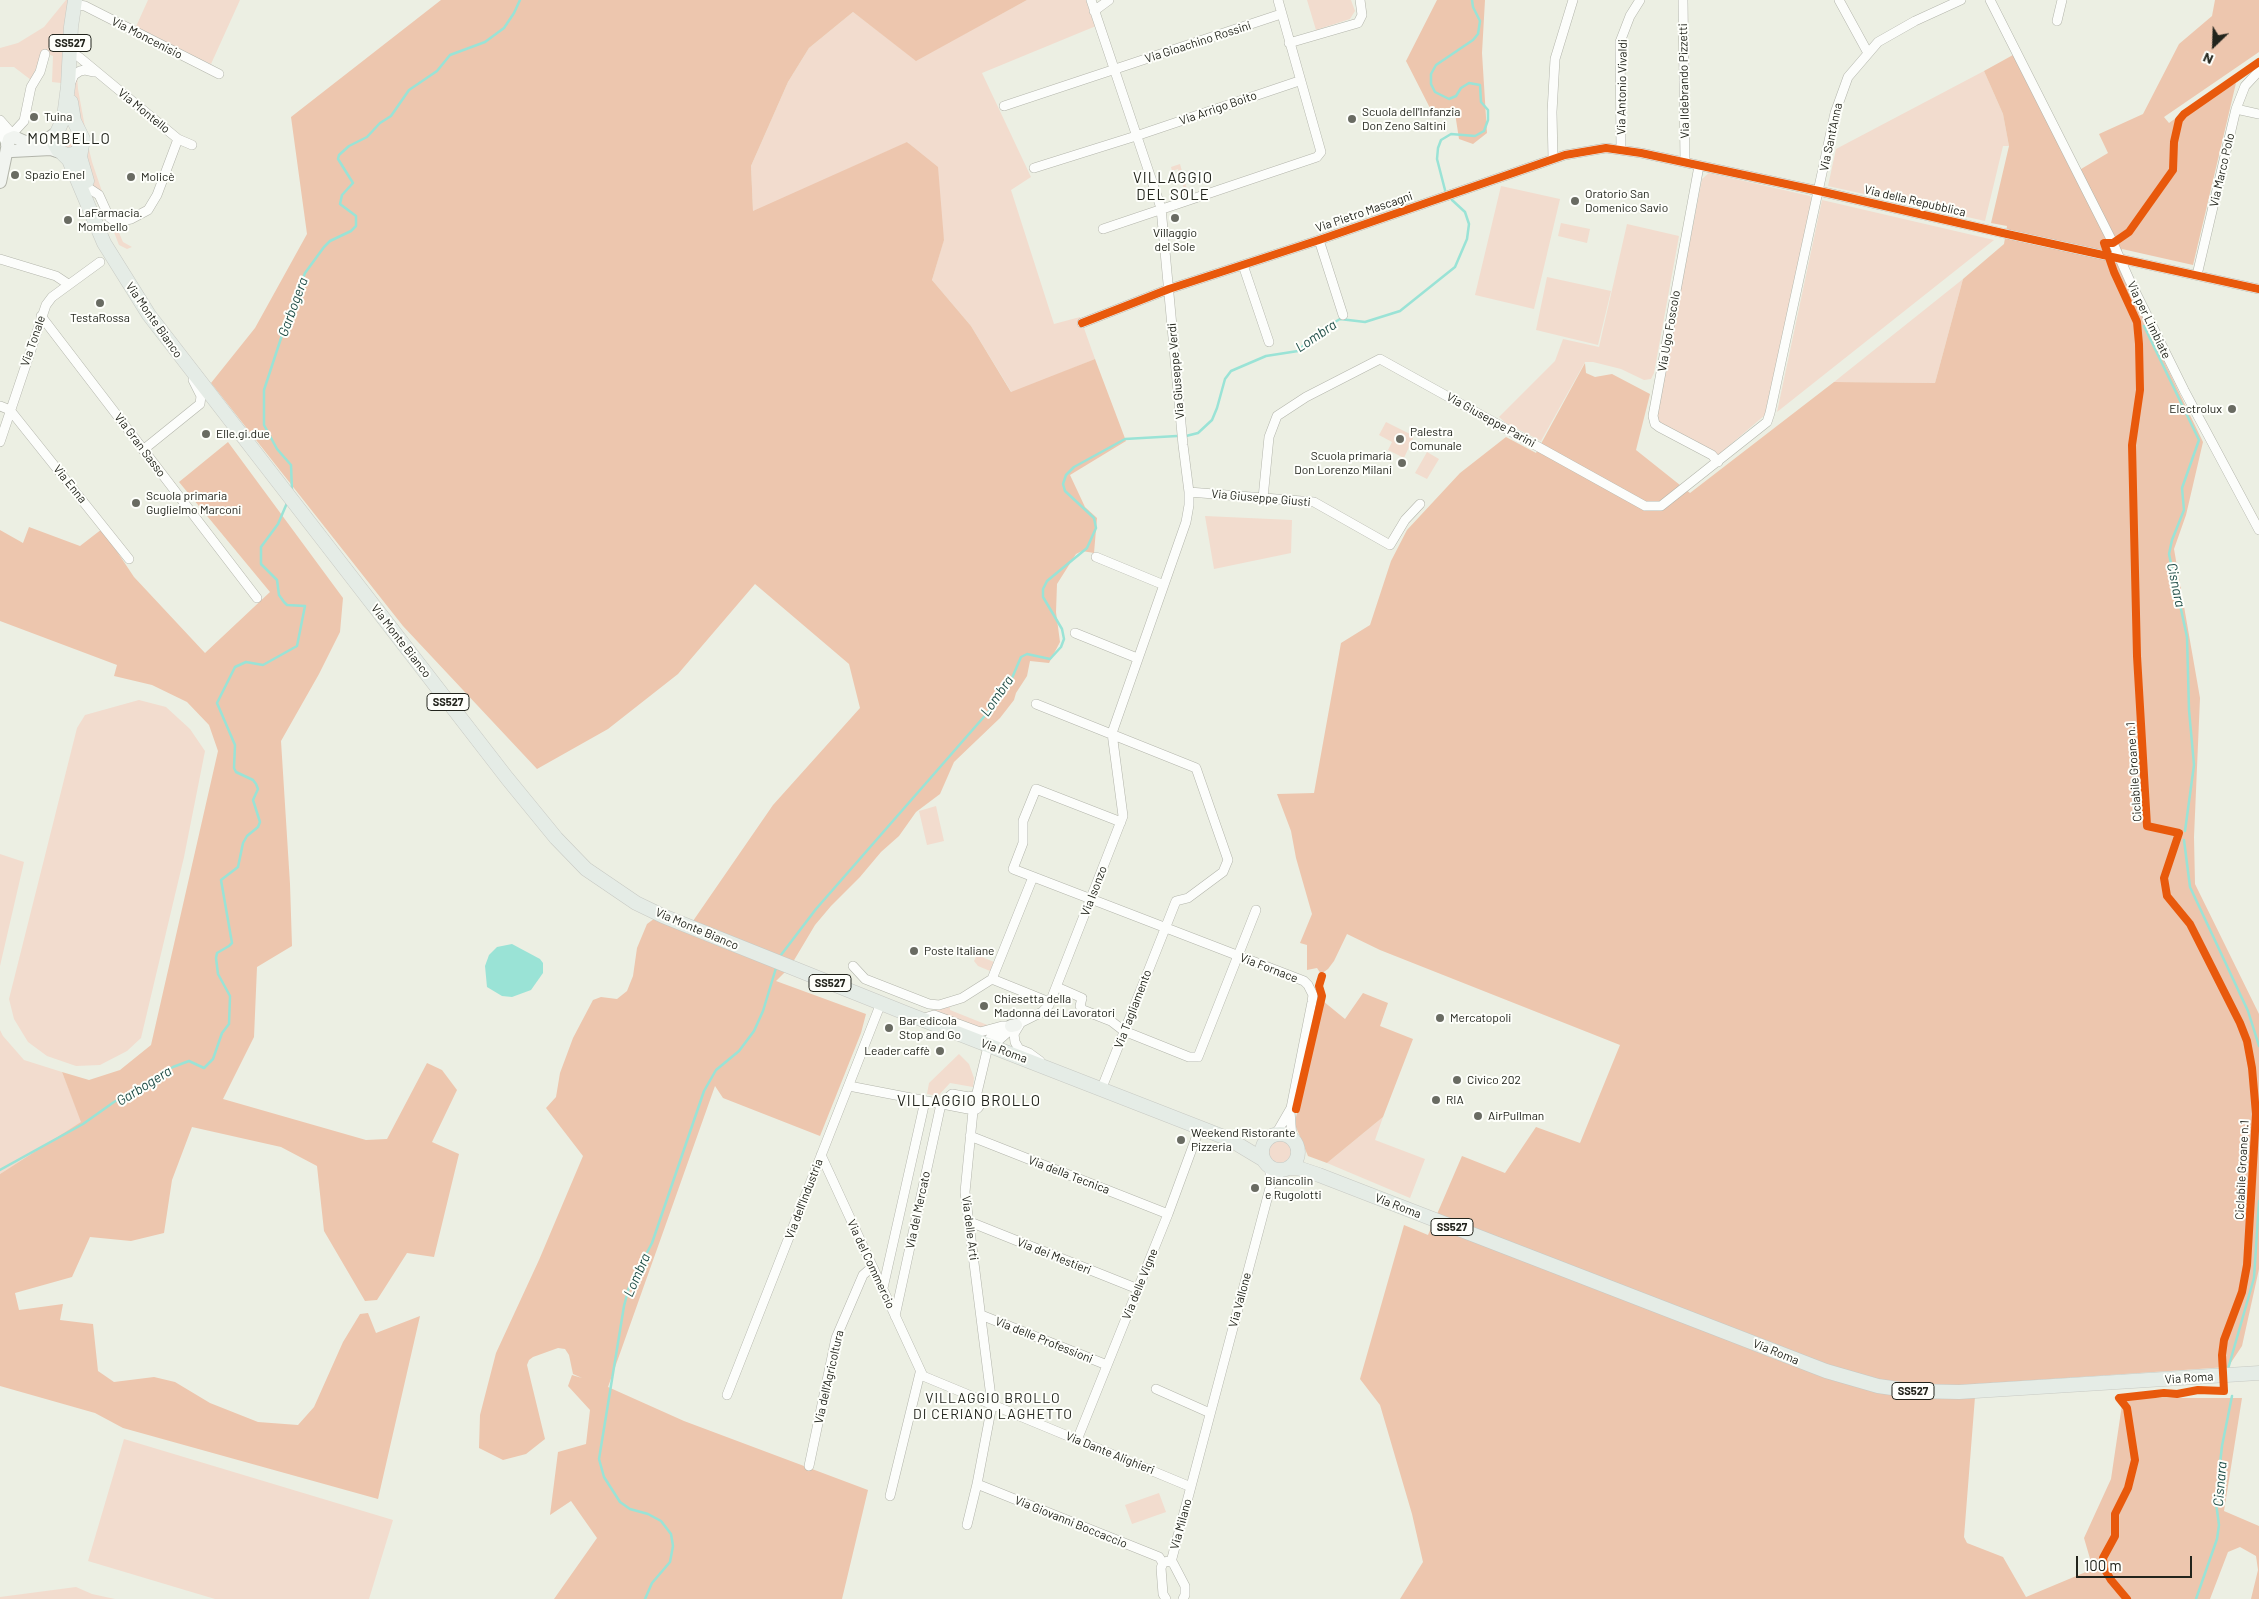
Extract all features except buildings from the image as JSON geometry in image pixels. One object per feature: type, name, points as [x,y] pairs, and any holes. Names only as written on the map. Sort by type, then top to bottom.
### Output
[{"type":"main road","name":"SS527","points":[[68,86],[69,51],[75,2]]},
{"type":"main road","points":[[68,86],[74,121],[83,139],[81,148],[74,154],[62,153],[54,143],[63,121],[68,86]]},
{"type":"main road","points":[[58,132],[68,127],[79,131]]},
{"type":"main road","name":"Via Monte Bianco","points":[[81,148],[81,166],[110,240],[114,258]]},
{"type":"main road","name":"Via Monte Bianco","points":[[62,153],[69,160],[101,238],[148,315],[507,778],[570,854],[586,869],[636,903],[779,963]]},
{"type":"main road","name":"Via Roma","points":[[779,963],[1200,1127],[1228,1139],[1276,1166],[1298,1168],[1319,1175],[1826,1371],[1878,1386],[1920,1392],[1959,1392],[2259,1373]]},
{"type":"main road","name":"SS527","points":[[1272,1136],[1284,1134],[1295,1144]]},
{"type":"main road","points":[[1272,1136],[1262,1150],[1276,1166],[1294,1163],[1295,1144]]},
{"type":"main road","name":"Via Roma","points":[[1228,1139],[1252,1142],[1272,1136]]},
{"type":"main road","name":"Via Roma","points":[[1295,1144],[1304,1161],[1319,1175]]},
{"type":"street","name":"Via Giuseppe Verdi","points":[[1091,0],[1161,208],[1181,427],[1189,492],[1186,522],[1137,658],[1112,737]]},
{"type":"street","points":[[1094,10],[1109,0]]},
{"type":"street","points":[[1103,229],[1317,157],[1321,152],[1299,81],[1278,0]]},
{"type":"street","points":[[1289,43],[1358,23],[1362,15],[1360,0]]},
{"type":"street","points":[[1553,159],[1552,112],[1555,59],[1574,0]]},
{"type":"street","name":"Via Antonio Vivaldi","points":[[1621,149],[1620,42],[1630,16],[1640,0]]},
{"type":"street","name":"Via Ildebrando Pizzetti","points":[[1683,0],[1685,162]]},
{"type":"street","points":[[1839,0],[1868,53]]},
{"type":"street","name":"Via Sant'Anna","points":[[1767,422],[1841,92],[1848,77],[1878,42],[1893,32],[1961,0]]},
{"type":"street","name":"Via per Limbiate","points":[[1990,0],[2184,390],[2257,526]]},
{"type":"street","points":[[2057,21],[2062,0]]},
{"type":"street","name":"Via Moncenisio","points":[[75,2],[219,74]]},
{"type":"street","name":"Via Gioachino Rossini","points":[[1004,106],[1281,14]]},
{"type":"street","name":"Via Montello","points":[[69,51],[79,57],[178,139],[192,145]]},
{"type":"street","points":[[0,182],[12,139],[24,121],[32,87],[40,72],[45,54]]},
{"type":"street","points":[[68,86],[74,75],[80,71],[91,70],[99,75]]},
{"type":"street","name":"Via Marco Polo","points":[[2197,275],[2236,109],[2245,86],[2259,71]]},
{"type":"street","name":"Via Arrigo Boito","points":[[1034,168],[1299,81]]},
{"type":"street","points":[[2236,109],[2259,114]]},
{"type":"street","points":[[0,120],[12,139],[12,151],[51,149],[62,153]]},
{"type":"street","points":[[0,131],[12,139],[27,142],[42,141],[58,132]]},
{"type":"street","points":[[90,189],[99,195],[109,217],[119,222],[148,210],[153,204],[178,139]]},
{"type":"street","name":"Via della Repubblica","points":[[1565,155],[1606,148],[1621,149],[1819,190],[2259,289]]},
{"type":"street","points":[[4,168],[16,154],[26,150]]},
{"type":"street","name":"Via Pietro Mascagni","points":[[1082,323],[1169,289],[1565,155]]},
{"type":"street","name":"Via Ugo Foscolo","points":[[1699,166],[1653,416],[1655,424],[1659,428],[1712,456],[1718,462]]},
{"type":"street","points":[[1318,240],[1343,315]]},
{"type":"street","points":[[0,259],[56,276],[68,284]]},
{"type":"street","name":"Via Tonale","points":[[0,442],[41,316],[52,297],[100,262]]},
{"type":"street","points":[[1243,265],[1269,342]]},
{"type":"street","name":"Via Gran Sasso","points":[[41,316],[257,598]]},
{"type":"street","name":"Via Giuseppe Parini","points":[[1263,498],[1269,437],[1278,416],[1306,397],[1380,360],[1645,506],[1661,506],[1767,422]]},
{"type":"street","points":[[143,450],[191,414],[200,404],[201,396],[190,370]]},
{"type":"street","points":[[0,406],[10,410]]},
{"type":"street","name":"Via Enna","points":[[10,410],[129,558]]},
{"type":"street","name":"Via Giuseppe Giusti","points":[[1189,492],[1314,502],[1390,544],[1405,520],[1420,504]]},
{"type":"street","points":[[1096,557],[1164,585]]},
{"type":"street","points":[[1074,632],[1137,658]]},
{"type":"street","name":"Via Tagliamento","points":[[1036,704],[1112,737],[1196,768],[1228,860],[1223,872],[1188,898],[1176,901],[1101,1090]]},
{"type":"street","name":"Via Isonzo","points":[[1049,1005],[1124,811],[1112,737]]},
{"type":"street","name":"Via Fornace","points":[[1121,822],[1036,789],[1023,821],[1023,843],[1013,869],[1304,981],[1311,989],[1312,1002],[1290,1111],[1295,1144]]},
{"type":"street","points":[[853,966],[865,979],[929,1004],[939,1004],[962,998],[992,979],[1033,877]]},
{"type":"street","points":[[1057,987],[1082,998],[1080,1006],[1083,1010],[1111,1021],[1124,1031],[1189,1057],[1198,1057],[1256,910]]},
{"type":"street","points":[[941,1104],[952,1094],[972,1097],[990,1038],[994,1034],[1042,1012],[1049,1005],[1044,1000],[992,979]]},
{"type":"street","name":"Via dell'Industria","points":[[727,1395],[881,1003]]},
{"type":"street","points":[[921,1019],[934,1015],[980,1032],[1002,1026],[1016,1025]]},
{"type":"street","points":[[1016,1025],[1014,1034],[1018,1049],[1029,1053],[1050,1069]]},
{"type":"street","points":[[849,1086],[971,1110]]},
{"type":"street","name":"Via delle Arti","points":[[967,1525],[992,1405],[965,1192],[971,1110],[978,1109],[980,1105],[979,1100],[972,1097]]},
{"type":"street","name":"Via del Mercato","points":[[882,1289],[925,1101]]},
{"type":"street","name":"Via del Mercato","points":[[895,1316],[941,1104]]},
{"type":"street","name":"Via Fornace","points":[[1272,1136],[1290,1111]]},
{"type":"street","name":"Via delle Vigne","points":[[1077,1440],[1168,1214],[1200,1127]]},
{"type":"street","name":"Via della Tecnica","points":[[970,1136],[1168,1214]]},
{"type":"street","name":"Via del Commercio","points":[[821,1155],[920,1372]]},
{"type":"street","name":"Via Vallone","points":[[1191,1487],[1276,1166]]},
{"type":"street","name":"Via dei Mestieri","points":[[970,1222],[1138,1289]]},
{"type":"street","name":"Via dell'Agricoltura","points":[[809,1466],[836,1338],[863,1275],[872,1267]]},
{"type":"street","name":"Via delle Professioni","points":[[981,1315],[1107,1365]]},
{"type":"street","points":[[890,1496],[920,1372]]},
{"type":"street","name":"Via Dante Alighieri","points":[[920,1372],[926,1378],[1191,1487]]},
{"type":"street","points":[[1156,1389],[1210,1413]]},
{"type":"street","name":"Via Giovanni Boccaccio","points":[[977,1484],[1167,1562]]},
{"type":"street","name":"Via Milano","points":[[1166,1599],[1163,1594],[1161,1568],[1167,1562],[1191,1487]]},
{"type":"street","points":[[1167,1562],[1185,1586],[1183,1599]]},
{"type":"shaded area","points":[[66,0],[70,0],[61,83],[52,82],[53,56],[43,52],[31,80],[14,67],[0,67],[0,48],[18,43],[44,27]]},
{"type":"shaded area","points":[[148,0],[240,0],[211,64],[134,31]]},
{"type":"shaded area","points":[[441,0],[1027,0],[916,61],[853,12],[809,48],[788,82],[751,166],[753,211],[907,142],[938,167],[944,240],[932,280],[971,326],[1011,392],[1095,359],[1126,441],[1070,475],[1085,507],[1097,518],[1094,553],[1082,551],[1076,554],[1057,584],[1056,612],[1060,642],[1049,663],[1030,661],[1027,676],[1016,693],[1014,700],[1000,718],[954,762],[940,794],[916,812],[899,836],[881,852],[860,877],[831,906],[815,925],[790,967],[776,981],[866,1014],[861,1033],[820,1136],[723,1098],[715,1086],[608,1387],[684,1421],[868,1490],[842,1599],[554,1599],[597,1538],[571,1501],[550,1515],[558,1452],[586,1444],[590,1410],[568,1386],[572,1375],[582,1378],[573,1374],[569,1355],[565,1349],[558,1348],[533,1357],[527,1365],[545,1439],[526,1454],[503,1460],[479,1448],[480,1415],[496,1353],[539,1260],[583,1156],[546,1108],[556,1097],[560,1073],[573,1038],[593,1000],[601,997],[617,999],[627,991],[633,976],[637,948],[647,924],[655,918],[668,922],[675,913],[693,921],[773,805],[860,708],[849,664],[755,584],[678,674],[608,729],[537,769],[403,626],[211,383],[255,328],[307,234],[291,117]]},
{"type":"shaded area","points":[[1027,0],[1087,0],[1096,26],[982,73],[1031,177],[1011,190],[1054,324],[1080,317],[1095,359],[1012,393],[971,326],[932,280],[944,239],[908,142],[753,212],[751,166],[788,82],[809,48],[853,12],[916,60]]},
{"type":"shaded area","points":[[1307,0],[1351,0],[1355,11],[1350,19],[1316,30]]},
{"type":"shaded area","points":[[1437,0],[1485,0],[1482,53],[1487,133],[1473,144],[1459,139],[1455,113],[1430,108],[1406,61]]},
{"type":"shaded area","points":[[2215,0],[2259,0],[2259,52],[2164,117],[2169,123],[2176,118],[2181,121],[2210,97],[2236,83],[2193,265],[2122,249],[2118,266],[2203,442],[2186,515],[2174,549],[2200,698],[2194,837],[2195,884],[2259,1014],[2259,1269],[2242,1346],[2228,1367],[1976,1384],[1964,1537],[1967,1543],[2003,1557],[2026,1597],[2093,1569],[2084,1538],[2111,1479],[2123,1398],[2242,1398],[2224,1511],[2259,1526],[2259,1599],[2251,1599],[2258,1570],[2256,1556],[2240,1547],[2228,1552],[2210,1599],[1400,1599],[1423,1562],[1412,1514],[1380,1405],[1360,1379],[1404,1225],[1428,1235],[1462,1156],[1505,1173],[1536,1127],[1580,1143],[1620,1045],[1380,950],[1347,934],[1328,969],[1321,974],[1317,968],[1307,970],[1307,945],[1300,943],[1312,914],[1296,858],[1291,831],[1277,794],[1314,793],[1341,643],[1370,625],[1391,561],[1407,530],[1460,473],[1506,437],[1536,453],[1585,363],[1586,373],[1595,377],[1612,374],[1650,394],[1636,450],[1690,493],[1834,382],[1935,383],[1963,279],[2004,244],[2007,226],[1991,223],[2009,146],[2003,114],[1984,71],[2013,55],[2076,172],[2108,153],[2099,134],[2143,114],[2179,44],[2212,16]]},
{"type":"shaded area","points":[[1984,71],[2003,114],[2009,146],[2003,146],[1985,221],[1828,186],[1836,149]]},
{"type":"shaded area","points":[[77,76],[86,133],[75,114],[74,83]]},
{"type":"shaded area","points":[[69,133],[75,135],[77,141],[75,147],[69,149],[63,147],[61,141],[63,135]]},
{"type":"shaded area","points":[[87,141],[109,212],[94,187],[85,164]]},
{"type":"shaded area","points":[[1180,164],[1188,193],[1180,195],[1179,191],[1184,189],[1178,169],[1172,171],[1171,167]]},
{"type":"shaded area","points":[[1709,173],[1810,196],[1812,201],[1765,415],[1717,456],[1658,423],[1656,416],[1702,179]]},
{"type":"shaded area","points":[[1501,186],[1560,199],[1534,309],[1475,295]]},
{"type":"shaded area","points":[[1822,200],[1994,240],[1777,412]]},
{"type":"shaded area","points":[[110,222],[117,228],[123,242],[132,247],[127,249],[119,245]]},
{"type":"shaded area","points":[[1561,223],[1590,229],[1587,243],[1558,236]]},
{"type":"shaded area","points":[[1627,224],[1679,236],[1654,373],[1651,379],[1644,380],[1621,369],[1593,362],[1585,362],[1541,441],[1506,423],[1499,417],[1555,361],[1563,339],[1599,347]]},
{"type":"shaded area","points":[[1547,277],[1611,291],[1598,345],[1536,330]]},
{"type":"shaded area","points":[[1963,279],[1935,383],[1834,382]]},
{"type":"shaded area","name":"Palestra Comunale","points":[[1386,422],[1414,436],[1404,458],[1388,450],[1392,442],[1379,435]]},
{"type":"shaded area","points":[[228,442],[343,598],[340,632],[319,674],[281,741],[292,946],[257,967],[254,1037],[223,1099],[366,1140],[387,1139],[427,1063],[442,1070],[457,1090],[432,1142],[459,1154],[434,1257],[407,1253],[377,1300],[365,1301],[324,1231],[317,1166],[281,1147],[192,1127],[172,1180],[164,1233],[131,1241],[90,1237],[72,1277],[15,1293],[19,1310],[63,1304],[60,1320],[93,1324],[98,1371],[114,1382],[154,1377],[175,1382],[210,1403],[258,1422],[298,1425],[314,1407],[343,1342],[360,1314],[368,1313],[376,1333],[420,1316],[378,1499],[123,1428],[95,1413],[0,1386],[0,1174],[81,1122],[62,1072],[89,1080],[120,1070],[151,1045],[218,751],[209,725],[187,702],[152,685],[114,676],[117,665],[0,621],[0,530],[23,543],[29,527],[80,546],[102,529],[134,577],[205,653],[270,592],[179,482]]},
{"type":"shaded area","points":[[1427,452],[1439,459],[1427,479],[1415,473]]},
{"type":"shaded area","points":[[1205,516],[1292,520],[1291,553],[1214,569]]},
{"type":"shaded area","points":[[139,700],[166,707],[190,729],[205,751],[184,857],[141,1038],[127,1051],[100,1065],[76,1066],[47,1056],[28,1042],[14,1019],[9,999],[77,728],[85,715]]},
{"type":"shaded area","points":[[936,806],[944,841],[927,845],[919,811]]},
{"type":"shaded area","points":[[0,854],[24,862],[0,966]]},
{"type":"shaded area","points":[[977,955],[994,962],[990,971],[978,966],[974,961]]},
{"type":"shaded area","points":[[1363,993],[1388,1003],[1380,1026],[1413,1039],[1383,1117],[1327,1163],[1308,1156],[1296,1127],[1296,1117],[1323,1001],[1345,1019]]},
{"type":"shaded area","points":[[950,1007],[950,1010],[990,1026],[981,1028],[932,1011]]},
{"type":"shaded area","points":[[0,1030],[24,1060],[62,1072],[82,1122],[0,1174]]},
{"type":"shaded area","points":[[959,1054],[969,1064],[974,1078],[973,1087],[950,1083],[938,1096],[927,1094],[929,1083]]},
{"type":"shaded area","points":[[1383,1117],[1375,1140],[1425,1159],[1410,1198],[1327,1163]]},
{"type":"shaded area","points":[[1279,1139],[1284,1140],[1290,1146],[1290,1156],[1284,1162],[1279,1163],[1274,1162],[1268,1156],[1267,1151],[1268,1146],[1274,1140]]},
{"type":"shaded area","points":[[124,1439],[393,1520],[369,1599],[215,1599],[88,1561]]},
{"type":"shaded area","points":[[1159,1493],[1166,1512],[1132,1524],[1125,1505]]},
{"type":"shaded area","points":[[76,1587],[92,1594],[115,1599],[0,1599],[0,1597]]},
{"type":"water","points":[[512,944],[540,959],[543,963],[543,973],[531,990],[512,997],[502,996],[487,987],[485,966],[489,955],[497,947]]},
{"type":"waterway","name":"Garbogera","points":[[292,491],[291,465],[277,449],[264,425],[264,390],[305,273],[330,241],[351,231],[356,226],[356,216],[340,204],[342,195],[353,183],[338,159],[339,155],[349,146],[367,137],[380,123],[391,116],[409,90],[437,71],[450,55],[485,42],[504,28],[520,0]]},
{"type":"waterway","name":"Lombra","points":[[1445,190],[1437,159],[1441,140],[1451,134],[1475,136],[1484,131],[1488,120],[1488,110],[1481,102],[1480,85],[1469,83],[1461,88],[1456,96],[1449,99],[1435,92],[1431,84],[1431,74],[1436,65],[1473,40],[1478,34],[1480,21],[1473,7],[1472,0]]},
{"type":"waterway","name":"Lombra","points":[[1186,436],[1198,433],[1212,420],[1225,379],[1231,371],[1266,356],[1298,351],[1313,335],[1340,319],[1365,322],[1400,311],[1455,267],[1467,239],[1469,224],[1465,212],[1452,200]]},
{"type":"waterway","name":"Cisnara","points":[[2144,326],[2199,440],[2182,488],[2184,510],[2172,540],[2169,554],[2187,637],[2189,710],[2194,765],[2185,831]]},
{"type":"waterway","name":"Lombra","points":[[781,955],[816,909],[996,703],[1009,685],[1021,657],[1027,654],[1050,659],[1061,647],[1064,639],[1062,629],[1043,597],[1043,589],[1047,581],[1087,548],[1096,528],[1094,518],[1065,491],[1063,484],[1066,475],[1074,467],[1125,439],[1177,436]]},
{"type":"waterway","name":"Garbogera","points":[[0,1170],[83,1124],[114,1102],[173,1067],[189,1061],[204,1068],[213,1059],[222,1033],[229,1024],[230,996],[218,974],[216,958],[217,953],[232,943],[221,880],[238,867],[243,843],[247,836],[258,827],[260,822],[253,800],[258,789],[253,780],[236,772],[234,768],[235,745],[217,703],[235,667],[246,662],[263,665],[297,646],[305,606],[287,605],[279,595],[277,580],[261,564],[261,547],[278,524],[287,503]]},
{"type":"waterway","name":"Cisnara","points":[[2184,840],[2190,887],[2248,1011],[2259,1046]]},
{"type":"waterway","name":"Lombra","points":[[645,1599],[652,1583],[670,1562],[673,1546],[671,1534],[661,1521],[648,1514],[630,1509],[620,1502],[604,1477],[599,1459],[624,1306],[629,1287],[652,1243],[704,1091],[716,1070],[739,1051],[754,1031],[763,1011],[776,968]]},
{"type":"waterway","name":"Cisnara","points":[[2228,1369],[2254,1278],[2259,1201]]},
{"type":"waterway","name":"Cisnara","points":[[2196,1599],[2217,1539],[2219,1525],[2216,1503],[2221,1485],[2219,1473],[2222,1446],[2232,1396]]},
{"type":"cycle path","name":"Ciclabile Groane n.1","points":[[2127,1599],[2111,1580],[2104,1568],[2103,1558],[2115,1536],[2115,1514],[2128,1488],[2135,1460],[2127,1408],[2119,1398],[2164,1393],[2177,1394],[2198,1390],[2224,1391],[2222,1355],[2224,1340],[2242,1292],[2247,1265],[2256,1114],[2252,1068],[2247,1041],[2240,1023],[2190,924],[2167,896],[2164,878],[2179,833],[2147,826],[2137,656],[2132,445],[2140,390],[2139,344],[2137,322],[2114,272],[2104,243],[2113,243],[2129,232],[2173,170],[2174,142],[2179,120],[2184,114],[2259,62]]},
{"type":"cycle path","points":[[1082,323],[1169,289],[1319,240],[1565,155],[1606,148],[1641,153],[1819,191],[2259,289]]},
{"type":"cycle path","points":[[1296,1109],[1322,996],[1319,986],[1322,976]]},
{"type":"place","name":"Tuina","points":[[34,117]]},
{"type":"place","name":"Scuola dell'Infanzia Don Zeno Saltini","points":[[1352,119]]},
{"type":"place","name":"Spazio Enel","points":[[15,175]]},
{"type":"place","name":"Molicè","points":[[131,177]]},
{"type":"place","name":"Oratorio San Domenico Savio","points":[[1575,201]]},
{"type":"place","name":"Villaggio del Sole","points":[[1175,218]]},
{"type":"place","name":"LaFarmacia. Mombello","points":[[68,220]]},
{"type":"place","name":"TestaRossa","points":[[100,303]]},
{"type":"place","name":"Electrolux","points":[[2232,409]]},
{"type":"place","name":"Elle.gi.due","points":[[206,434]]},
{"type":"place","name":"Palestra Comunale","points":[[1400,439]]},
{"type":"place","name":"Scuola primaria Don Lorenzo Milani","points":[[1402,463]]},
{"type":"place","name":"Scuola primaria Guglielmo Marconi","points":[[136,503]]},
{"type":"place","name":"Poste Italiane","points":[[914,951]]},
{"type":"place","name":"Chiesetta della Madonna dei Lavoratori","points":[[984,1006]]},
{"type":"place","name":"Mercatopoli","points":[[1440,1018]]},
{"type":"place","name":"Bar edicola Stop and Go","points":[[889,1028]]},
{"type":"place","name":"Leader caffè","points":[[940,1051]]},
{"type":"place","name":"Civico 202","points":[[1457,1080]]},
{"type":"place","name":"RIA","points":[[1436,1100]]},
{"type":"place","name":"AirPullman","points":[[1478,1116]]},
{"type":"place","name":"Weekend Ristorante Pizzeria","points":[[1181,1140]]},
{"type":"place","name":"Biancolin e Rugolotti","points":[[1255,1188]]},
{"type":"district","name":"MOMBELLO","points":[[69,139]]},
{"type":"district","name":"VILLAGGIO DEL SOLE","points":[[1173,186]]},
{"type":"district","name":"VILLAGGIO BROLLO","points":[[969,1101]]},
{"type":"district","name":"VILLAGGIO BROLLO DI CERIANO LAGHETTO","points":[[993,1406]]}]
